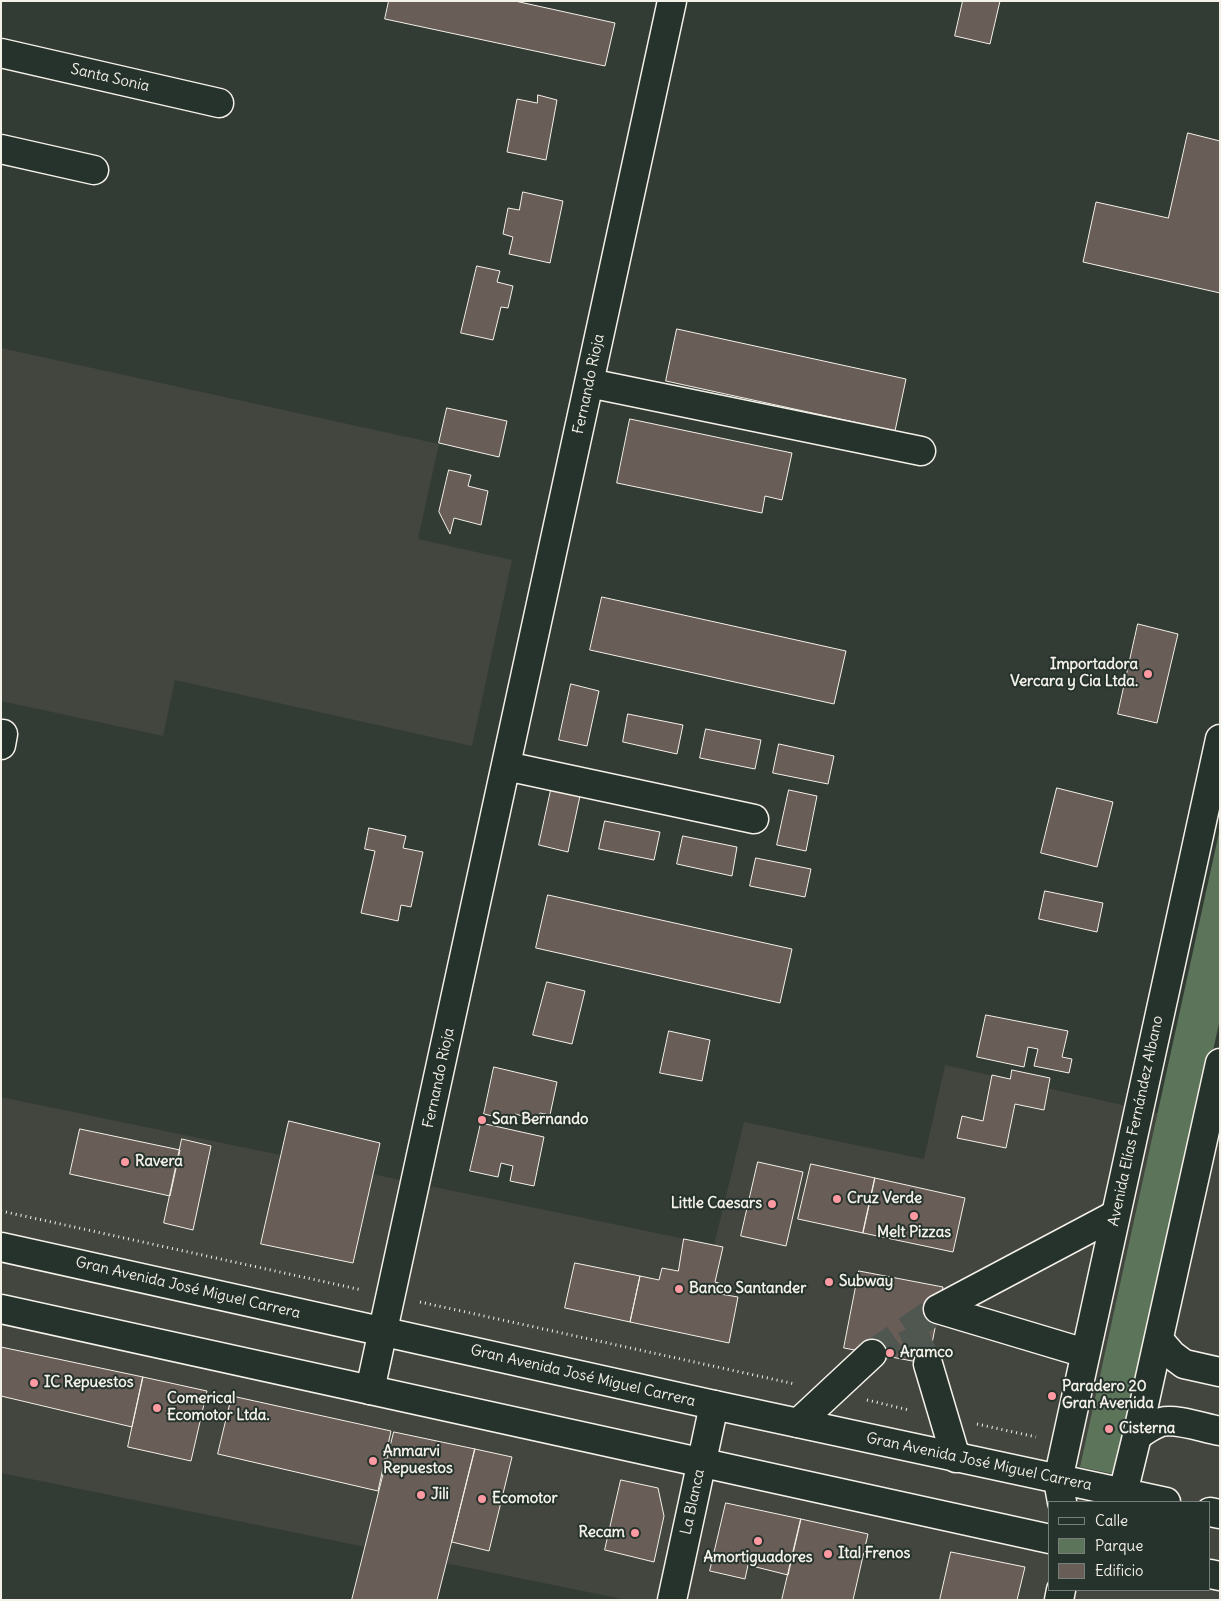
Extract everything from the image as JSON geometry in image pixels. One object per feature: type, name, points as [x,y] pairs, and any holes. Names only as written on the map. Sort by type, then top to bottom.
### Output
[{"type":"main road","name":"Fernando Rioja","points":[[370,1390],[392,1296],[672,1]]},
{"type":"main road","name":"Santa Sonia","points":[[1,52],[219,103]]},
{"type":"main road","points":[[1,149],[94,170]]},
{"type":"main road","points":[[589,383],[921,451]]},
{"type":"main road","name":"Avenida Elías Fernández Albano","points":[[1060,1491],[1085,1353],[1216,774],[1220,739]]},
{"type":"main road","points":[[506,766],[754,819]]},
{"type":"main road","points":[[1119,1498],[1137,1436],[1220,1063]]},
{"type":"main road","points":[[1085,1353],[938,1309],[1115,1215]]},
{"type":"main road","name":"Gran Avenida José Miguel Carrera","points":[[1,1247],[956,1458],[1060,1491],[1154,1501]]},
{"type":"main road","points":[[1,1309],[1048,1540]]},
{"type":"main road","points":[[1159,1340],[1172,1355],[1184,1364],[1220,1372]]},
{"type":"main road","points":[[798,1423],[872,1354]]},
{"type":"main road","points":[[928,1364],[956,1458]]},
{"type":"main road","name":"La Blanca","points":[[672,1600],[714,1405]]},
{"type":"main road","points":[[1137,1436],[1152,1426],[1162,1422],[1173,1421],[1220,1431]]},
{"type":"path","points":[[1,1211],[1037,1437]]},
{"type":"shaded area","points":[[1,348],[439,444],[418,539],[512,560],[472,746],[175,680],[163,736],[1,701]]},
{"type":"shaded area","points":[[945,1065],[1220,1127],[1220,1600],[627,1600],[1,1473],[1,1097],[714,1245],[744,1122],[924,1159]]},
{"type":"green space","points":[[1220,828],[1220,1019],[1119,1475],[1080,1467]]},
{"type":"building","points":[[389,1],[515,1],[615,23],[605,66],[385,19]]},
{"type":"building","points":[[963,1],[1000,1],[990,44],[955,36]]},
{"type":"building","points":[[538,95],[557,100],[546,160],[507,152],[517,99],[537,103]]},
{"type":"building","points":[[1188,133],[1220,141],[1220,293],[1083,262],[1096,202],[1168,218]]},
{"type":"building","points":[[523,192],[563,201],[550,263],[509,254],[513,237],[503,234],[508,208],[519,210]]},
{"type":"building","points":[[477,266],[500,271],[497,282],[513,286],[508,308],[501,307],[493,340],[461,333]]},
{"type":"building","points":[[677,329],[906,379],[895,431],[666,381]]},
{"type":"building","points":[[447,408],[507,421],[499,457],[439,443]]},
{"type":"building","points":[[630,419],[792,453],[782,500],[765,496],[762,513],[617,483]]},
{"type":"building","points":[[449,470],[471,475],[468,486],[488,491],[481,525],[454,518],[450,534],[439,512]]},
{"type":"building","points":[[602,597],[846,651],[834,704],[590,650]]},
{"type":"building","name":"Importadora Vercara y Cia Ltda.","points":[[1138,624],[1178,634],[1157,723],[1118,714]]},
{"type":"building","points":[[571,684],[599,691],[587,746],[559,740]]},
{"type":"building","points":[[628,714],[683,725],[677,754],[623,742]]},
{"type":"building","points":[[706,729],[761,740],[755,769],[700,758]]},
{"type":"building","points":[[779,744],[834,756],[828,784],[773,773]]},
{"type":"building","points":[[1057,788],[1113,802],[1097,867],[1041,853]]},
{"type":"building","points":[[551,790],[580,796],[568,852],[539,845]]},
{"type":"building","points":[[789,790],[817,796],[806,851],[777,845]]},
{"type":"building","points":[[605,821],[660,832],[654,860],[599,849]]},
{"type":"building","points":[[369,828],[406,836],[403,848],[423,852],[411,907],[401,905],[398,921],[361,913],[375,851],[365,849]]},
{"type":"building","points":[[683,836],[737,847],[732,876],[677,864]]},
{"type":"building","points":[[756,858],[811,869],[805,897],[750,886]]},
{"type":"building","points":[[1045,891],[1103,903],[1097,932],[1039,919]]},
{"type":"building","points":[[548,895],[792,949],[780,1003],[536,948]]},
{"type":"building","points":[[547,982],[585,991],[572,1044],[533,1035]]},
{"type":"building","points":[[986,1015],[1068,1031],[1062,1057],[1072,1059],[1069,1073],[1034,1066],[1038,1049],[1028,1047],[1024,1067],[977,1057]]},
{"type":"building","points":[[669,1031],[710,1040],[702,1081],[660,1073]]},
{"type":"building","points":[[494,1067],[557,1082],[550,1115],[540,1113],[538,1120],[515,1114],[514,1121],[484,1114]]},
{"type":"building","points":[[1012,1070],[1050,1078],[1044,1110],[1015,1104],[1006,1148],[957,1138],[962,1116],[983,1121],[992,1075],[1010,1079]]},
{"type":"building","points":[[289,1121],[380,1143],[353,1263],[261,1244]]},
{"type":"building","points":[[481,1123],[544,1137],[534,1186],[510,1181],[513,1166],[501,1163],[498,1177],[470,1171]]},
{"type":"building","name":"Ravera","points":[[80,1129],[180,1150],[170,1196],[70,1174]]},
{"type":"building","points":[[182,1139],[211,1146],[193,1230],[164,1223]]},
{"type":"building","name":"Little Caesars","points":[[758,1162],[803,1172],[786,1246],[741,1236]]},
{"type":"building","name":"Cruz Verde","points":[[811,1164],[875,1178],[863,1233],[798,1219]]},
{"type":"building","name":"Melt Pizzas","points":[[875,1178],[965,1198],[953,1252],[863,1233]]},
{"type":"building","name":"Banco Santander","points":[[684,1239],[723,1247],[715,1282],[722,1284],[720,1294],[738,1297],[729,1343],[630,1322],[640,1276],[659,1280],[662,1268],[678,1271]]},
{"type":"building","points":[[575,1263],[640,1276],[630,1322],[565,1308]]},
{"type":"building","points":[[859,1271],[943,1287],[928,1364],[844,1348]]},
{"type":"building","points":[[1,1347],[143,1377],[132,1427],[1,1396]]},
{"type":"building","points":[[143,1377],[207,1391],[191,1461],[128,1447]]},
{"type":"building","points":[[232,1396],[391,1431],[378,1491],[218,1454]]},
{"type":"building","name":"Jili","points":[[394,1432],[475,1449],[437,1600],[352,1600]]},
{"type":"building","name":"Ecomotor","points":[[475,1449],[512,1457],[489,1551],[452,1542]]},
{"type":"building","name":"Recam","points":[[621,1480],[658,1488],[664,1516],[654,1562],[605,1550]]},
{"type":"building","points":[[726,1503],[801,1519],[788,1575],[748,1565],[745,1579],[710,1571]]},
{"type":"building","name":"Ital Frenos","points":[[801,1519],[868,1534],[853,1600],[782,1600]]},
{"type":"building","name":"Ital Frenos","points":[[951,1552],[1025,1567],[1017,1600],[940,1600]]},
{"type":"tunnel","points":[[872,1354],[938,1309]]},
{"type":"tunnel","points":[[911,1327],[928,1364]]},
{"type":"place","name":"Importadora Vercara y Cia Ltda.","points":[[1148,674]]},
{"type":"place","name":"San Bernando","points":[[482,1120]]},
{"type":"place","name":"Ravera","points":[[125,1162]]},
{"type":"place","name":"Cruz Verde","points":[[837,1199]]},
{"type":"place","name":"Little Caesars","points":[[772,1204]]},
{"type":"place","name":"Melt Pizzas","points":[[914,1216]]},
{"type":"place","name":"Subway","points":[[829,1282]]},
{"type":"place","name":"Banco Santander","points":[[679,1289]]},
{"type":"place","name":"Aramco","points":[[890,1353]]},
{"type":"place","name":"IC Repuestos","points":[[34,1383]]},
{"type":"place","name":"Paradero 20 Gran Avenida","points":[[1052,1396]]},
{"type":"place","name":"Comerical Ecomotor Ltda.","points":[[157,1408]]},
{"type":"place","name":"Cisterna","points":[[1109,1429]]},
{"type":"place","name":"Anmarvi Repuestos","points":[[373,1461]]},
{"type":"place","name":"Jili","points":[[421,1495]]},
{"type":"place","name":"Ecomotor","points":[[482,1499]]},
{"type":"place","name":"Recam","points":[[635,1533]]},
{"type":"place","name":"Amortiguadores","points":[[758,1541]]},
{"type":"place","name":"Ital Frenos","points":[[828,1554]]}]
